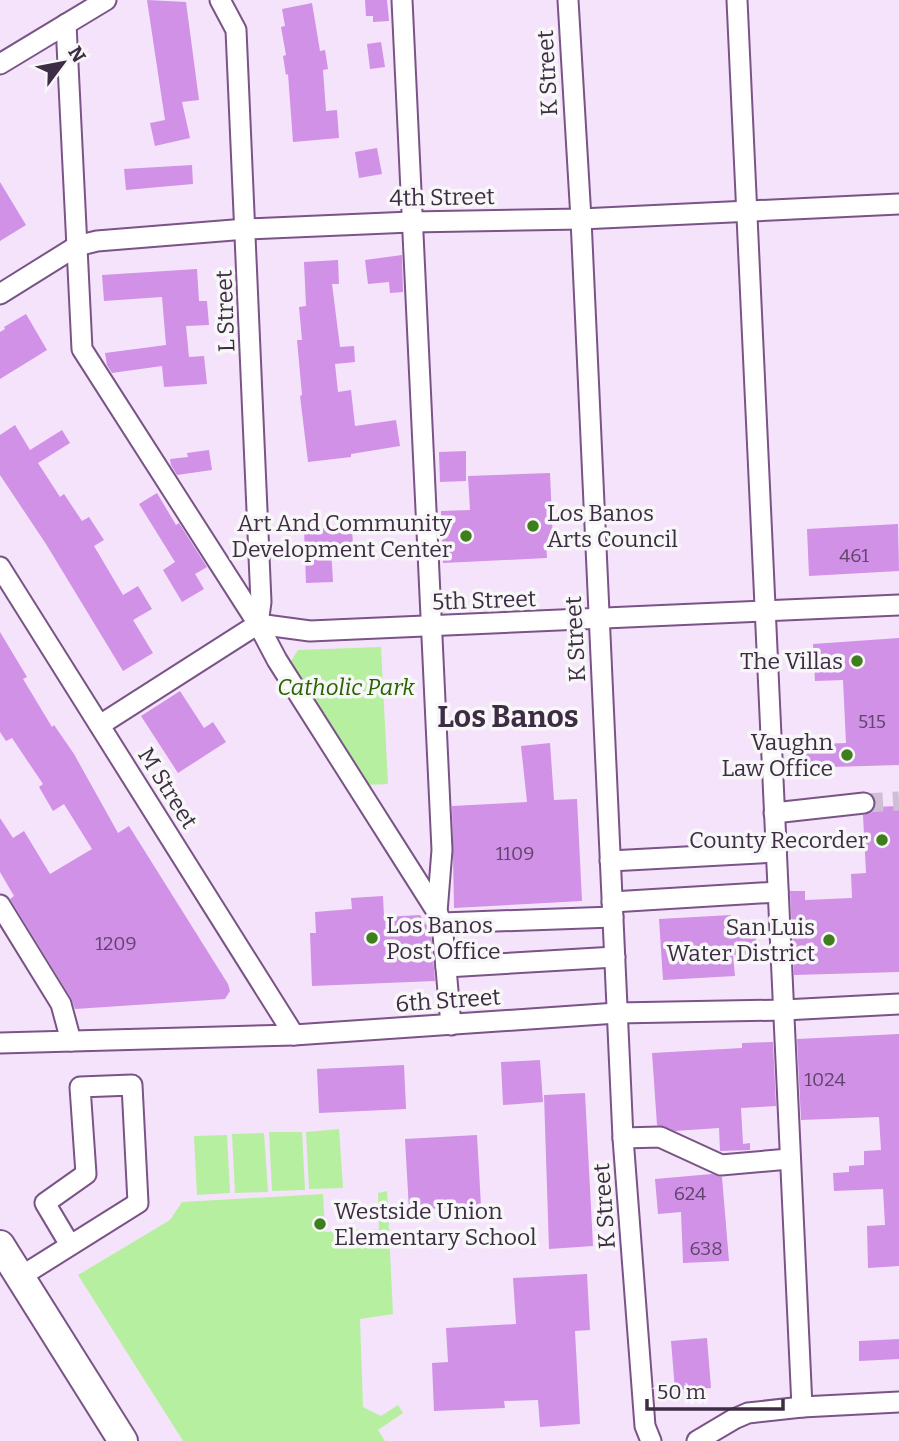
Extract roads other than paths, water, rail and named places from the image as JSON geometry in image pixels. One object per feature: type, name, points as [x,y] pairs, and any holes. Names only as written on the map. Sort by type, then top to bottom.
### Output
[{"type":"highway","points":[[0,1245],[123,1441]]},
{"type":"street","points":[[0,64],[106,0]]},
{"type":"street","name":"L Street","points":[[220,0],[236,30],[261,603],[258,624]]},
{"type":"street","points":[[402,0],[442,850],[440,918],[451,1025]]},
{"type":"street","name":"K Street","points":[[568,0],[623,1138],[645,1426],[651,1441]]},
{"type":"street","points":[[737,0],[802,1407]]},
{"type":"street","points":[[66,24],[82,349],[258,624],[277,660],[440,918]]},
{"type":"street","name":"4th Street","points":[[0,294],[77,246],[97,241],[246,229],[580,219],[899,204]]},
{"type":"street","name":"M Street","points":[[0,567],[294,1035]]},
{"type":"street","name":"5th Street","points":[[258,624],[310,631],[899,605]]},
{"type":"street","points":[[100,725],[258,624]]},
{"type":"street","points":[[774,813],[864,803]]},
{"type":"street","points":[[610,861],[776,852]]},
{"type":"street","points":[[440,918],[612,909],[778,892]]},
{"type":"street","points":[[0,905],[61,1004],[71,1041]]},
{"type":"street","points":[[446,967],[615,957]]},
{"type":"street","name":"6th Street","points":[[0,1043],[294,1035],[617,1013],[783,1010],[899,1004]]},
{"type":"street","points":[[20,1277],[138,1203],[132,1085],[80,1087],[86,1174],[45,1203],[70,1245]]},
{"type":"street","points":[[623,1138],[660,1137],[721,1165],[789,1159]]},
{"type":"street","points":[[697,1441],[748,1413],[899,1402]]},
{"type":"tunnel","points":[[864,803],[899,801]]},
{"type":"place","name":"Los Banos Arts Council","points":[[533,526]]},
{"type":"place","name":"Art And Community Development Center","points":[[466,536]]},
{"type":"place","name":"The Villas","points":[[857,661]]},
{"type":"place","name":"Vaughn Law Office","points":[[847,755]]},
{"type":"place","name":"County Recorder","points":[[882,840]]},
{"type":"place","name":"Los Banos Post Office","points":[[372,938]]},
{"type":"place","name":"San Luis Water District","points":[[829,940]]},
{"type":"place","name":"Westside Union Elementary School","points":[[320,1224]]},
{"type":"district","name":"Los Banos","points":[[508,717]]},
{"type":"park label","name":"Catholic Park","points":[[346,687]]}]
